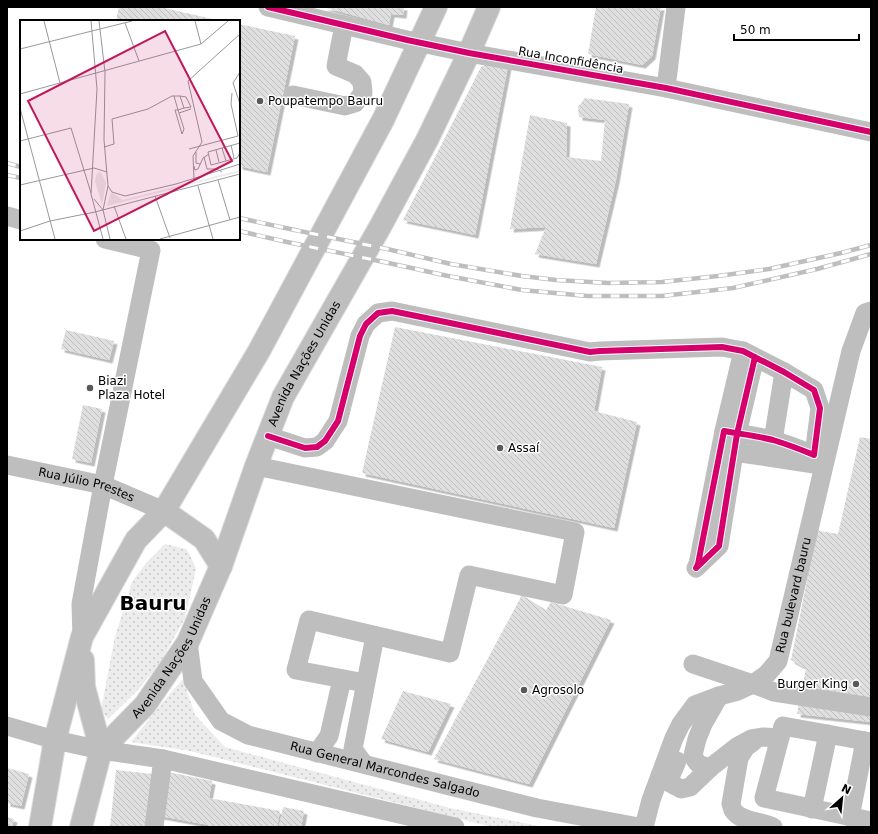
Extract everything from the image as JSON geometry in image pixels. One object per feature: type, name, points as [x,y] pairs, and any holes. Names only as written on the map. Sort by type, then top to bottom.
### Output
[{"type":"main road","points":[[40,827],[55,740],[82,637],[136,540],[164,511],[258,351],[383,120],[436,7]]},
{"type":"main road","name":"Avenida Nações Unidas","points":[[81,827],[101,750],[145,705],[188,642],[221,566],[256,466],[283,397],[380,227],[427,140],[469,53],[489,7]]},
{"type":"main road","points":[[164,511],[204,539],[221,566]]},
{"type":"main road","points":[[82,637],[84,688],[101,750]]},
{"type":"street","name":"Rua Inconfidência","points":[[268,7],[420,43],[666,88],[871,132]]},
{"type":"street","points":[[666,88],[676,7]]},
{"type":"street","points":[[293,95],[345,106],[355,103],[363,93],[362,82],[355,74],[336,66],[344,24]]},
{"type":"street","points":[[7,216],[20,220]]},
{"type":"street","points":[[82,637],[81,604],[103,485],[151,250],[109,240]]},
{"type":"street","points":[[283,397],[281,423],[283,429],[291,436],[309,443],[316,442],[324,435],[335,415],[351,334],[361,317],[375,304],[392,302],[588,346],[662,344],[747,345],[804,374],[820,391],[824,400],[821,442],[814,464],[734,452]]},
{"type":"street","points":[[268,436],[305,448],[317,447],[325,441],[338,421],[360,336],[366,324],[378,313],[392,311],[590,352],[722,347],[749,354],[784,372],[814,390],[820,408],[814,455],[774,441],[731,432]]},
{"type":"street","name":"Rua bulevard bauru","points":[[707,701],[738,691],[753,684],[767,674],[778,661],[851,351],[865,313],[871,311]]},
{"type":"street","points":[[731,432],[734,452],[719,546],[696,568],[731,432],[749,354]]},
{"type":"street","points":[[774,441],[784,372]]},
{"type":"street","name":"Rua Júlio Prestes","points":[[7,465],[103,485],[164,511]]},
{"type":"street","points":[[256,466],[575,532],[563,595],[469,575],[450,653],[309,620],[296,670],[365,683]]},
{"type":"street","points":[[364,764],[352,749],[375,636]]},
{"type":"street","name":"Rua General Marcondes Salgado","points":[[188,642],[193,681],[222,721],[248,735],[537,808],[639,827]]},
{"type":"street","points":[[774,692],[771,679],[778,661]]},
{"type":"street","points":[[651,800],[662,794],[687,737],[712,689],[710,672],[700,666],[774,692],[871,707]]},
{"type":"street","points":[[317,752],[329,736],[342,679]]},
{"type":"street","points":[[707,701],[703,724],[693,755],[701,766],[711,767]]},
{"type":"street","points":[[644,827],[651,800],[674,738],[681,724],[707,701]]},
{"type":"street","points":[[7,726],[55,740],[101,750],[163,759],[397,820],[455,827]]},
{"type":"street","points":[[850,817],[868,742],[783,726],[764,798],[812,809],[850,817],[871,821]]},
{"type":"street","points":[[812,809],[828,734]]},
{"type":"street","points":[[668,782],[681,789],[690,787],[711,767],[738,746],[757,738],[780,738]]},
{"type":"street","points":[[757,738],[746,747],[739,758],[731,804],[733,811],[741,817],[773,827]]},
{"type":"street","points":[[154,827],[163,759]]},
{"type":"shaded area","points":[[165,544],[186,549],[196,569],[185,618],[160,663],[137,691],[108,719],[101,710],[115,637],[132,582],[147,562]]},
{"type":"shaded area","points":[[183,679],[195,715],[225,747],[450,808],[543,827],[492,827],[190,751],[131,742]]},
{"type":"building","points":[[119,7],[160,7],[217,20],[116,20]]},
{"type":"building","points":[[323,7],[404,7],[403,15],[391,14],[389,25]]},
{"type":"building","points":[[596,7],[661,7],[652,56],[642,65],[588,54]]},
{"type":"building","name":"Poupatempo Bauru","points":[[240,24],[295,36],[267,172],[240,166]]},
{"type":"building","points":[[492,61],[508,66],[475,235],[403,220],[481,67]]},
{"type":"building","points":[[585,98],[629,104],[616,180],[596,264],[535,254],[546,227],[510,229],[530,115],[567,123],[566,157],[601,161],[605,120],[579,117],[578,107]]},
{"type":"building","name":"Assaí","points":[[395,327],[602,367],[594,411],[637,422],[614,528],[362,473]]},
{"type":"building","points":[[66,330],[114,341],[109,360],[61,349]]},
{"type":"building","points":[[83,405],[102,409],[91,463],[72,459]]},
{"type":"building","points":[[860,437],[871,439],[871,722],[797,714],[806,668],[791,660],[807,581],[815,530],[838,534]]},
{"type":"building","name":"Agrosolo","points":[[522,595],[546,610],[551,602],[611,620],[529,784],[434,759]]},
{"type":"building","points":[[403,691],[451,704],[428,752],[381,739]]},
{"type":"building","points":[[7,768],[29,774],[21,806],[7,803]]},
{"type":"building","points":[[116,770],[153,774],[148,827],[110,827]]},
{"type":"building","points":[[168,772],[212,781],[209,798],[280,811],[277,827],[208,827],[209,825],[160,816]]},
{"type":"building","points":[[283,807],[304,811],[301,827],[279,827]]},
{"type":"building","points":[[7,817],[14,819],[12,827],[7,827]]},
{"type":"railway","points":[[7,163],[20,167]]},
{"type":"railway","points":[[7,175],[20,178]]},
{"type":"railway","points":[[240,218],[451,264],[522,276],[556,280],[608,283],[662,282],[769,269],[871,245]]},
{"type":"railway","points":[[240,231],[448,276],[522,290],[587,296],[662,296],[733,288],[817,269],[871,254]]},
{"type":"cycle path","points":[[268,7],[469,53],[666,88],[871,132]]},
{"type":"cycle path","points":[[268,436],[305,448],[317,447],[325,441],[338,421],[360,336],[366,324],[378,313],[392,311],[590,352],[722,347],[743,351],[784,372],[814,390],[820,408],[814,455],[773,440],[755,436],[748,435],[742,434],[736,433],[724,431],[696,568],[719,546],[737,434],[755,357]]},
{"type":"place","name":"Poupatempo Bauru","points":[[260,101]]},
{"type":"place","name":"Biazi Plaza Hotel","points":[[90,388]]},
{"type":"place","name":"Assaí","points":[[500,448]]},
{"type":"place","name":"Burger King","points":[[856,684]]},
{"type":"place","name":"Agrosolo","points":[[524,690]]},
{"type":"district","name":"Bauru","points":[[153,603]]}]
